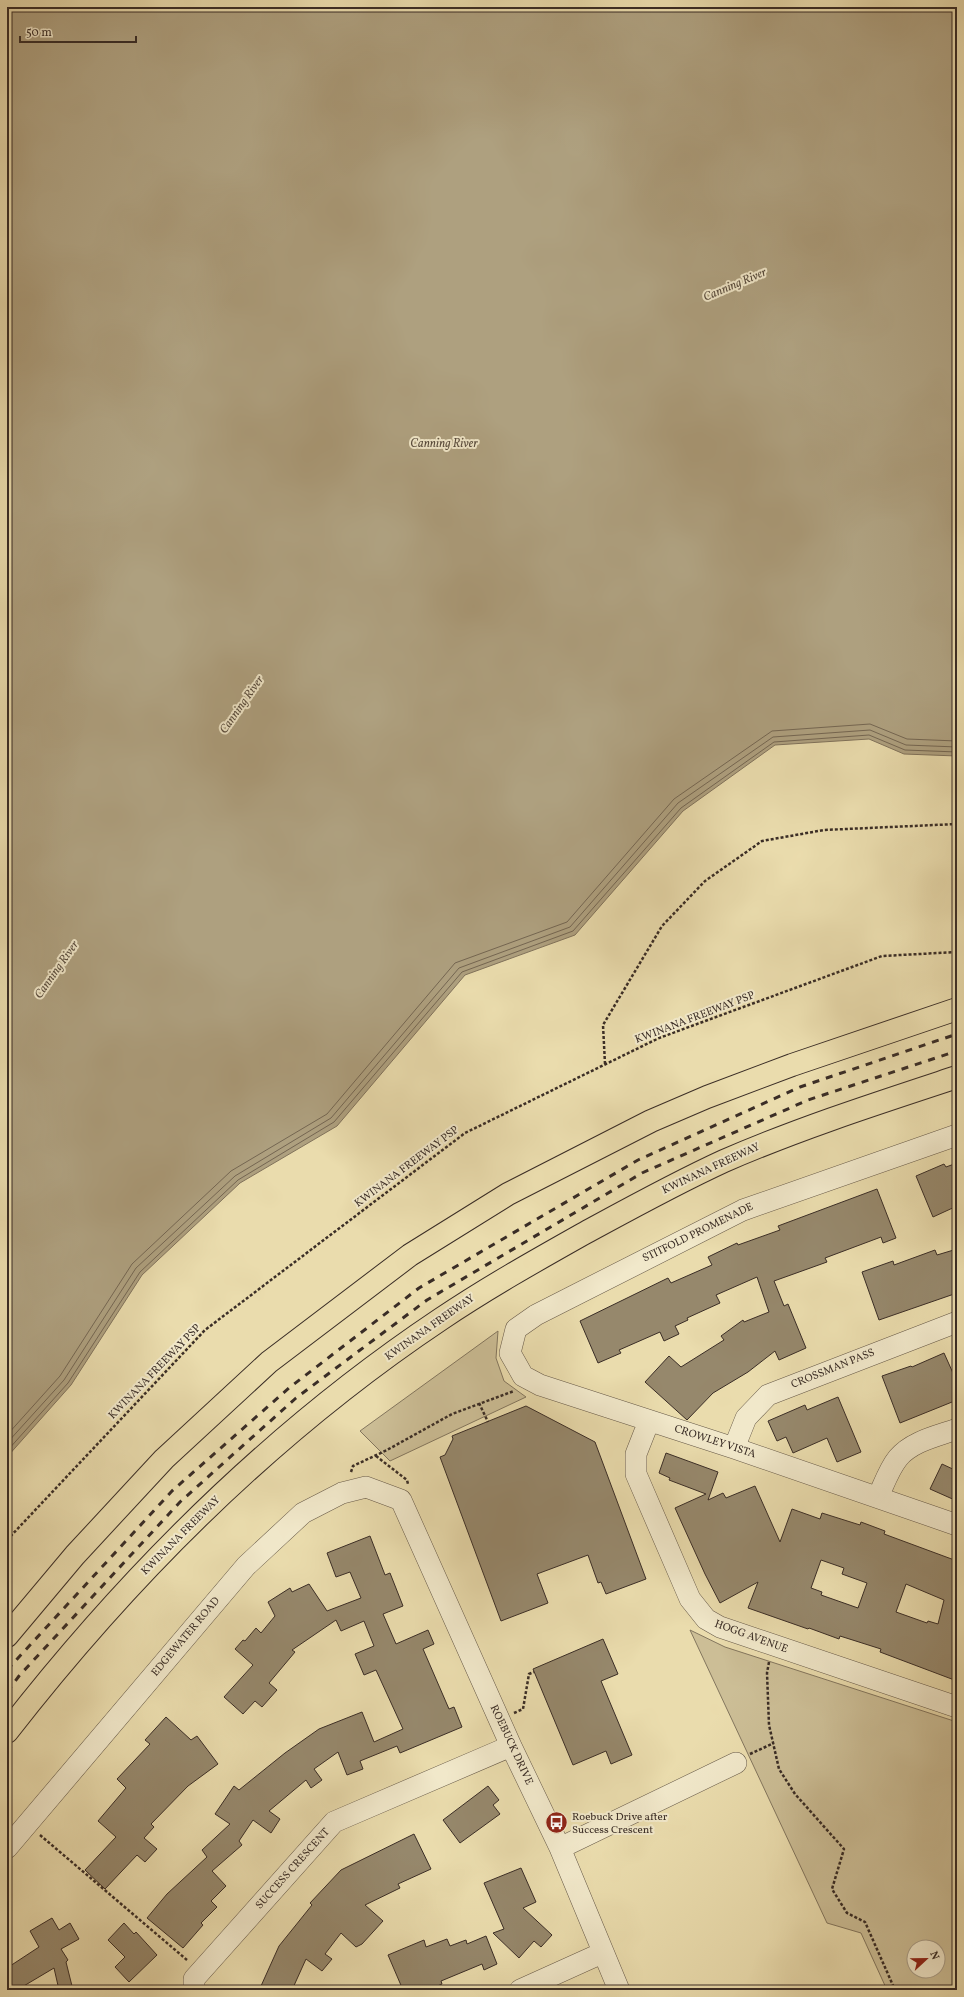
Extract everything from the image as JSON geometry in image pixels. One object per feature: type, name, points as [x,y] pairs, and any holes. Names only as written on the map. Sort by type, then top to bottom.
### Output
[{"type":"highway","points":[[7,1636],[75,1555],[164,1459],[269,1362],[410,1255],[508,1194],[651,1121],[707,1097],[792,1065],[957,1009]]},
{"type":"highway","name":"KWINANA FREEWAY","points":[[7,1732],[41,1688],[115,1602],[199,1517],[252,1467],[311,1416],[374,1367],[438,1321],[536,1260],[633,1206],[723,1162],[817,1123],[957,1077]]},
{"type":"street","name":"STITFOLD PROMENADE","points":[[516,1329],[536,1315],[743,1210],[957,1135]]},
{"type":"street","name":"CROSSMAN PASS","points":[[734,1448],[746,1418],[768,1395],[957,1322]]},
{"type":"street","name":"CROWLEY VISTA","points":[[516,1329],[510,1353],[522,1376],[540,1385],[734,1448],[957,1525]]},
{"type":"street","name":"HOGG AVENUE","points":[[649,1421],[636,1454],[636,1474],[690,1599],[701,1614],[713,1624],[773,1646],[957,1707]]},
{"type":"street","points":[[878,1497],[893,1466],[904,1453],[917,1443],[957,1429]]},
{"type":"street","name":"EDGEWATER ROAD","points":[[7,1848],[246,1566],[303,1512],[342,1493],[366,1487],[401,1500]]},
{"type":"street","name":"ROEBUCK DRIVE","points":[[401,1500],[511,1746],[560,1848],[602,1953],[619,1990]]},
{"type":"street","name":"SUCCESS CRESCENT","points":[[194,1990],[194,1979],[334,1822],[511,1746]]},
{"type":"street","points":[[560,1848],[736,1763]]},
{"type":"street","points":[[520,1990],[602,1953]]},
{"type":"path","points":[[605,1064],[603,1025],[662,926],[706,881],[762,841],[824,830],[957,824]]},
{"type":"path","name":"KWINANA FREEWAY PSP","points":[[7,1540],[205,1330],[465,1134],[659,1038],[882,956],[957,952]]},
{"type":"path","points":[[479,1403],[488,1422]]},
{"type":"path","points":[[773,1646],[767,1673],[769,1725],[779,1770],[795,1794],[844,1849],[832,1889],[847,1913],[865,1922],[895,1990]]},
{"type":"path","points":[[500,1720],[523,1709],[529,1674],[534,1672]]},
{"type":"path","points":[[736,1763],[756,1751],[774,1743]]},
{"type":"path","points":[[42,1837],[183,1958]]},
{"type":"shaded area","points":[[498,1331],[496,1358],[504,1381],[526,1397],[390,1461],[360,1431]]},
{"type":"shaded area","points":[[690,1630],[725,1647],[957,1722],[957,1990],[887,1990],[861,1933],[827,1923]]},
{"type":"water","name":"Canning River","points":[[7,7],[957,7],[957,756],[904,754],[869,739],[775,745],[683,811],[575,935],[465,975],[337,1126],[240,1183],[142,1275],[71,1385],[7,1457]]},
{"type":"building","points":[[957,1163],[957,1206],[933,1217],[916,1176],[944,1164],[946,1167]]},
{"type":"building","points":[[877,1189],[896,1238],[883,1243],[881,1237],[825,1258],[827,1262],[774,1281],[784,1306],[788,1304],[806,1348],[779,1360],[775,1351],[748,1372],[713,1393],[687,1420],[645,1382],[669,1356],[681,1367],[724,1340],[721,1336],[743,1320],[744,1322],[769,1312],[757,1277],[716,1295],[720,1303],[687,1318],[688,1320],[675,1326],[679,1334],[664,1341],[660,1332],[619,1350],[621,1353],[598,1363],[580,1321],[668,1278],[671,1283],[712,1265],[708,1257],[737,1243],[738,1245],[780,1230],[778,1226]]},
{"type":"building","points":[[957,1249],[957,1293],[879,1320],[862,1272],[893,1261],[894,1265],[935,1250],[937,1255]]},
{"type":"building","points":[[944,1353],[957,1382],[957,1400],[900,1423],[882,1376],[911,1366],[912,1367]]},
{"type":"building","points":[[838,1397],[861,1452],[837,1462],[827,1438],[793,1453],[786,1437],[777,1441],[768,1421],[805,1405],[807,1410]]},
{"type":"building","points":[[526,1406],[595,1442],[646,1579],[606,1594],[601,1582],[598,1583],[588,1555],[537,1574],[548,1603],[501,1621],[440,1457],[445,1455],[453,1439],[452,1436]]},
{"type":"building","points":[[666,1453],[718,1472],[708,1500],[723,1493],[726,1498],[755,1486],[780,1542],[792,1509],[820,1519],[822,1513],[860,1525],[861,1522],[885,1531],[884,1534],[957,1561],[957,1681],[880,1652],[881,1649],[840,1636],[839,1639],[748,1608],[758,1582],[720,1603],[675,1508],[706,1494],[669,1480],[670,1478],[659,1473]],"holes":[[[821,1560],[844,1568],[842,1574],[867,1583],[858,1608],[821,1595],[822,1592],[811,1588]],[[906,1584],[944,1600],[938,1624],[928,1621],[927,1623],[896,1612]]]},
{"type":"building","points":[[942,1464],[957,1471],[957,1501],[930,1489]]},
{"type":"building","points":[[370,1536],[385,1575],[390,1573],[403,1606],[383,1614],[396,1644],[428,1630],[434,1644],[423,1649],[449,1709],[454,1707],[462,1727],[400,1753],[397,1746],[360,1761],[363,1769],[347,1775],[338,1752],[314,1769],[322,1780],[311,1788],[306,1780],[269,1811],[280,1819],[271,1833],[253,1820],[239,1841],[242,1845],[212,1871],[226,1886],[211,1901],[217,1907],[201,1923],[203,1925],[183,1948],[147,1918],[167,1894],[207,1857],[202,1850],[230,1824],[215,1814],[234,1786],[239,1790],[285,1753],[319,1729],[362,1712],[374,1742],[403,1729],[376,1670],[364,1675],[355,1654],[374,1646],[364,1621],[341,1631],[336,1620],[292,1650],[295,1652],[269,1683],[277,1690],[262,1707],[255,1701],[243,1714],[224,1697],[253,1665],[235,1649],[243,1640],[245,1641],[256,1628],[261,1633],[275,1616],[268,1602],[290,1588],[292,1592],[309,1584],[327,1611],[361,1598],[350,1572],[336,1577],[327,1553]]},
{"type":"building","points":[[603,1639],[618,1674],[601,1681],[632,1755],[611,1764],[606,1751],[573,1765],[533,1669]]},
{"type":"building","points":[[166,1717],[191,1740],[197,1736],[218,1764],[188,1786],[151,1824],[154,1827],[144,1838],[157,1849],[145,1862],[137,1855],[105,1889],[85,1870],[116,1837],[98,1821],[126,1788],[117,1779],[150,1744],[145,1740]]},
{"type":"building","points":[[488,1786],[499,1800],[493,1805],[500,1814],[460,1843],[443,1820]]},
{"type":"building","points":[[414,1834],[431,1869],[398,1884],[400,1888],[365,1905],[383,1921],[362,1944],[356,1947],[341,1933],[325,1954],[332,1959],[322,1971],[306,1959],[292,1990],[270,1990],[261,1986],[279,1946],[312,1905],[310,1903],[341,1870]]},
{"type":"building","points":[[521,1868],[536,1902],[523,1908],[552,1935],[541,1947],[534,1941],[519,1958],[493,1933],[504,1929],[484,1883]]},
{"type":"building","points":[[52,1918],[59,1930],[70,1923],[79,1939],[61,1949],[68,1960],[66,1962],[73,1990],[59,1990],[54,1968],[17,1990],[13,1990],[7,1980],[7,1968],[39,1947],[30,1931]]},
{"type":"building","points":[[124,1923],[134,1934],[136,1932],[157,1955],[129,1982],[115,1967],[125,1957],[108,1940]]},
{"type":"building","points":[[486,1936],[497,1964],[484,1970],[482,1964],[441,1981],[442,1984],[428,1990],[403,1990],[388,1955],[424,1940],[426,1947],[447,1939],[450,1946],[466,1940],[467,1944]]},
{"type":"railway","points":[[7,1670],[172,1491],[289,1388],[419,1288],[638,1160],[800,1087],[957,1034]]},
{"type":"railway","points":[[7,1692],[19,1676],[180,1502],[296,1398],[427,1300],[642,1173],[808,1100],[957,1051]]},
{"type":"place","name":"Roebuck Drive after Success Crescent","points":[[557,1823]]}]
